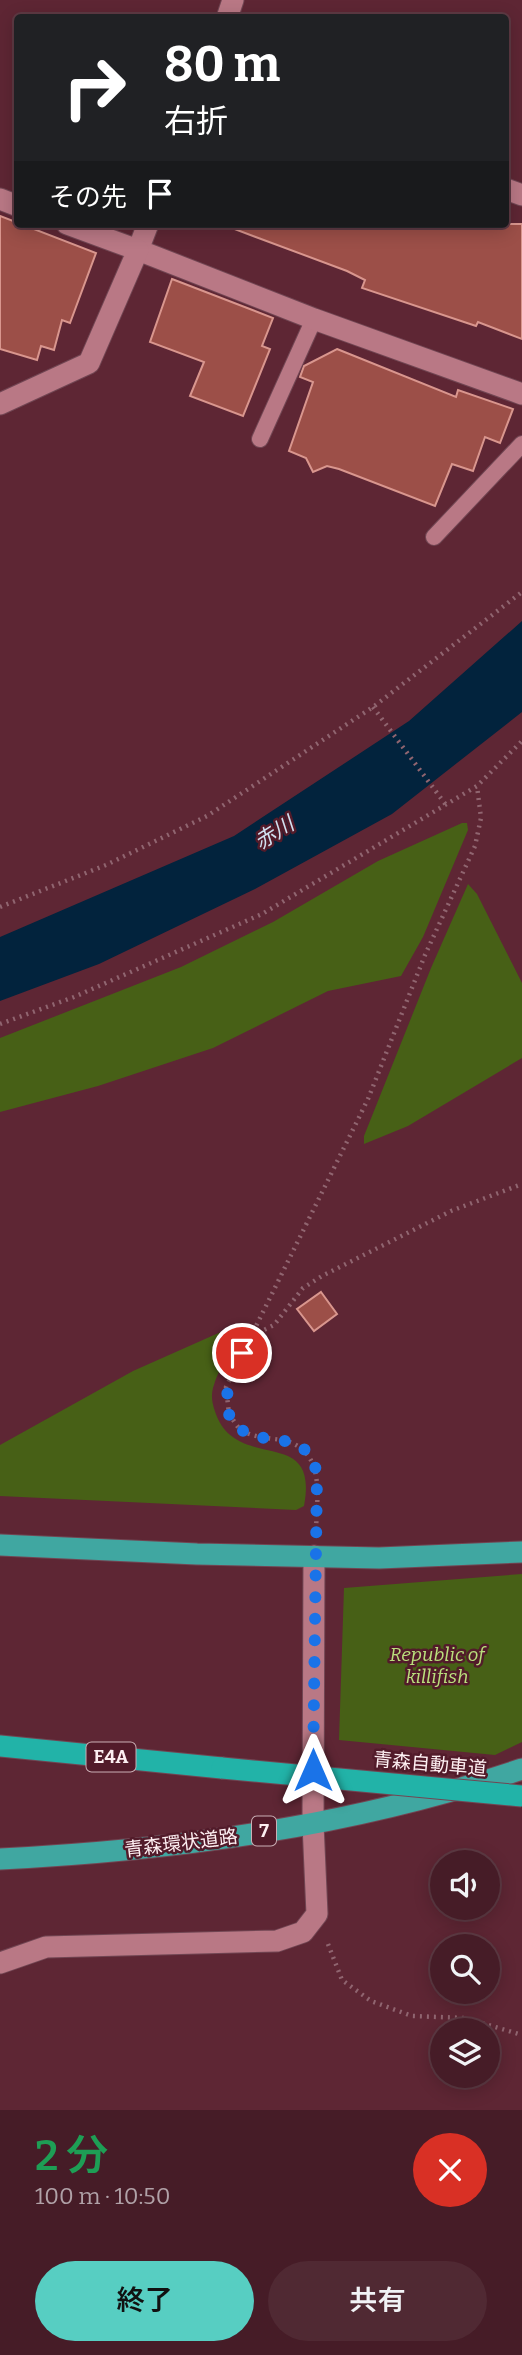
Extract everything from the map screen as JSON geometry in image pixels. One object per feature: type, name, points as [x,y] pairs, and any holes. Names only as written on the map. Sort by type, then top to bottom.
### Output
[{"type":"highway","points":[[0,1545],[379,1558],[522,1552]]},
{"type":"highway","name":"青森自動車道","points":[[0,1746],[522,1796]]},
{"type":"highway","name":"青森環状道路","points":[[0,1859],[149,1849],[313,1824],[441,1794],[522,1769]]},
{"type":"street","points":[[78,228],[314,319],[522,394]]},
{"type":"street","points":[[0,404],[89,363],[146,228]]},
{"type":"street","points":[[0,1963],[46,1947],[277,1941],[303,1932],[317,1914],[313,1824],[314,1556]]},
{"type":"lane","points":[[260,439],[314,319]]},
{"type":"lane","points":[[434,537],[522,444]]},
{"type":"path","points":[[0,907],[106,865],[176,833],[260,783],[373,707],[522,592]]},
{"type":"path","points":[[373,707],[446,805]]},
{"type":"path","points":[[0,1024],[74,997],[262,914],[477,786],[522,741]]},
{"type":"path","points":[[314,1556],[317,1475],[309,1455],[292,1443],[247,1434],[240,1430],[229,1414],[226,1387],[368,1099],[425,955],[475,846],[481,818],[477,786]]},
{"type":"path","points":[[251,1336],[274,1325],[303,1288],[322,1276],[451,1211],[522,1184]]},
{"type":"path","points":[[317,1914],[342,1980],[371,2001],[412,2016],[465,2018],[522,2035]]},
{"type":"green space","points":[[467,823],[468,830],[423,937],[401,976],[328,991],[213,1048],[98,1086],[0,1112],[0,1038],[181,967],[273,922],[378,861]]},
{"type":"green space","points":[[468,884],[477,894],[522,983],[522,1058],[408,1126],[364,1144],[364,1136],[431,968]]},
{"type":"green space","points":[[244,1323],[213,1388],[215,1411],[229,1434],[244,1443],[290,1457],[300,1466],[306,1481],[304,1506],[296,1510],[0,1496],[0,1445],[133,1371]]},
{"type":"green space","name":"Republic of killifish","points":[[522,1574],[522,1742],[495,1755],[339,1740],[344,1588]]},
{"type":"water","name":"赤川","points":[[522,621],[522,712],[392,814],[255,889],[99,964],[0,1001],[0,937],[234,836],[409,721]]},
{"type":"building","points":[[0,216],[14,221],[14,228],[31,228],[96,253],[70,323],[62,320],[54,350],[41,346],[37,360],[0,349]]},
{"type":"building","points":[[509,224],[522,224],[522,339],[478,322],[476,326],[362,288],[365,280],[232,228],[509,228]]},
{"type":"building","points":[[172,279],[273,318],[262,346],[270,349],[243,416],[190,396],[204,362],[150,342]]},
{"type":"building","points":[[337,349],[456,397],[458,390],[513,409],[500,443],[485,437],[473,471],[452,464],[435,506],[339,469],[327,466],[313,472],[306,458],[289,451],[313,382],[300,377],[304,366]]},
{"type":"building","points":[[321,1292],[337,1314],[314,1331],[297,1309]]},
{"type":"route","points":[[242,1353],[226,1387],[229,1414],[234,1423],[247,1434],[302,1447],[315,1464],[317,1475],[313,1770]]}]
